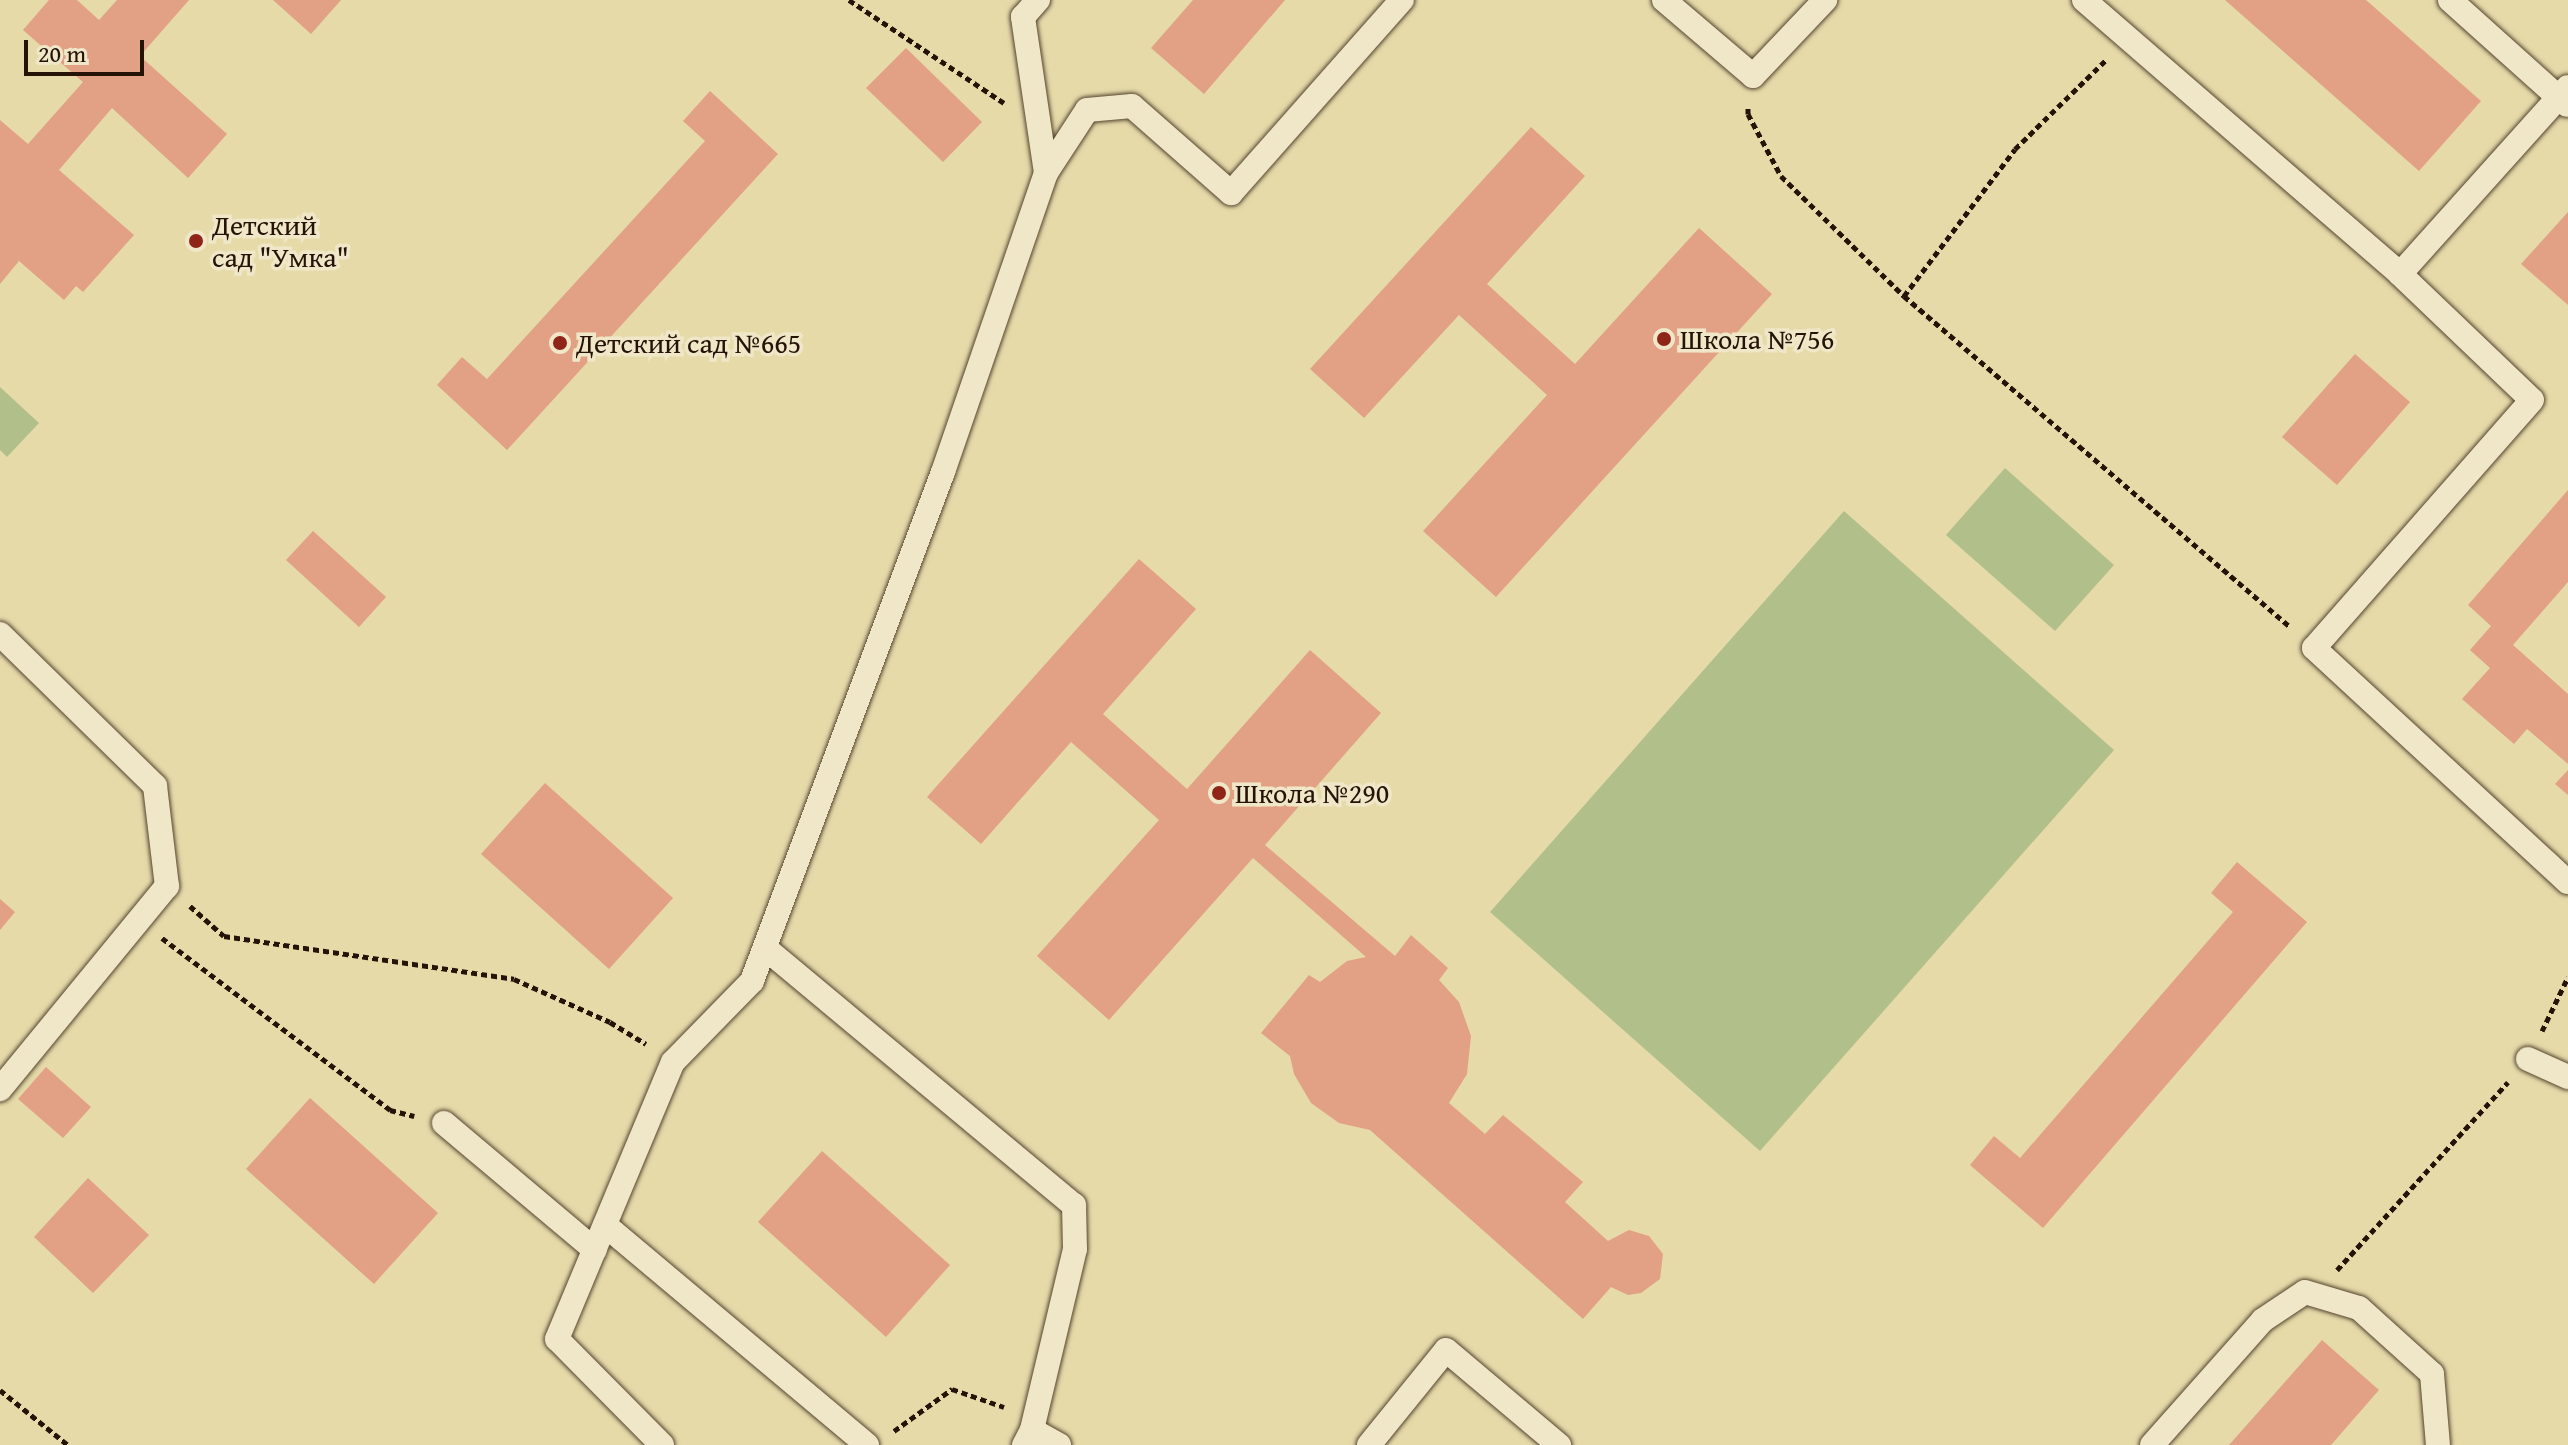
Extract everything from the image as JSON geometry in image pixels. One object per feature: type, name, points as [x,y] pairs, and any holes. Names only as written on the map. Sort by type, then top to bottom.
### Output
[{"type":"lane","points":[[662,1445],[557,1339],[673,1062],[752,981],[943,472],[1046,173],[1087,110],[1132,106],[1231,193],[1402,0]]},
{"type":"lane","points":[[1664,0],[1753,76],[1825,0]]},
{"type":"lane","points":[[2084,0],[2400,274],[2532,400],[2314,648],[2568,882]]},
{"type":"lane","points":[[2400,274],[2565,97],[2450,0]]},
{"type":"lane","points":[[1022,6],[1046,173]]},
{"type":"lane","points":[[0,634],[155,786],[167,886],[4,1074]]},
{"type":"lane","points":[[765,948],[1074,1205],[1075,1249],[1030,1431],[1059,1445]]},
{"type":"lane","points":[[2528,1059],[2568,1077]]},
{"type":"lane","points":[[444,1123],[595,1250]]},
{"type":"lane","points":[[605,1225],[878,1440]]},
{"type":"lane","points":[[2152,1445],[2263,1320],[2305,1292],[2359,1308],[2432,1374],[2438,1445]]},
{"type":"lane","points":[[1369,1445],[1446,1350],[1559,1445]]},
{"type":"path","points":[[849,0],[1039,125]]},
{"type":"path","points":[[1904,296],[2015,149],[2128,39]]},
{"type":"path","points":[[1753,76],[1748,114],[1781,176],[1904,296],[2314,648]]},
{"type":"path","points":[[167,886],[224,936],[514,979],[610,1022],[673,1062]]},
{"type":"path","points":[[139,921],[390,1110],[444,1123]]},
{"type":"path","points":[[2315,1295],[2528,1059],[2568,977]]},
{"type":"path","points":[[878,1440],[952,1389],[1030,1431]]},
{"type":"path","points":[[0,1390],[68,1445]]},
{"type":"green space","points":[[0,387],[39,423],[7,457],[0,450]]},
{"type":"green space","points":[[2005,468],[2114,565],[2055,631],[1946,535]]},
{"type":"green space","points":[[1844,511],[2114,750],[1760,1151],[1490,912]]},
{"type":"building","points":[[49,0],[77,0],[99,20],[117,0],[189,0],[140,56],[227,134],[188,178],[112,108],[59,170],[134,235],[83,292],[76,286],[64,300],[19,261],[0,284],[0,120],[28,144],[83,82],[23,30]]},
{"type":"building","points":[[273,0],[341,0],[311,34]]},
{"type":"building","points":[[1193,0],[1285,0],[1204,94],[1151,48]]},
{"type":"building","points":[[2225,0],[2366,0],[2481,101],[2419,171]]},
{"type":"building","points":[[906,48],[982,122],[943,162],[866,88]]},
{"type":"building","points":[[710,91],[778,154],[507,450],[437,385],[462,357],[487,379],[705,141],[683,121]]},
{"type":"building","name":"Школа №756","points":[[1531,127],[1585,176],[1487,284],[1575,364],[1699,228],[1772,294],[1496,597],[1423,531],[1547,395],[1459,315],[1364,418],[1310,369]]},
{"type":"building","points":[[2568,212],[2568,305],[2521,264]]},
{"type":"building","points":[[2355,354],[2410,402],[2337,485],[2282,437]]},
{"type":"building","points":[[2568,490],[2568,582],[2513,645],[2568,694],[2568,764],[2527,729],[2514,744],[2462,699],[2490,668],[2470,650],[2491,626],[2468,605]]},
{"type":"building","points":[[313,531],[386,597],[359,627],[286,560]]},
{"type":"building","points":[[1139,559],[1196,609],[1103,714],[1187,789],[1310,650],[1381,713],[1265,845],[1395,956],[1411,935],[1448,968],[1439,980],[1459,1002],[1471,1036],[1467,1074],[1449,1103],[1485,1134],[1503,1115],[1583,1182],[1565,1202],[1608,1241],[1629,1230],[1649,1236],[1663,1254],[1660,1279],[1641,1293],[1628,1295],[1611,1287],[1583,1319],[1370,1130],[1339,1123],[1311,1103],[1294,1074],[1290,1056],[1261,1033],[1309,975],[1320,982],[1347,961],[1366,957],[1253,858],[1109,1020],[1037,956],[1159,820],[1071,742],[981,844],[927,797]]},
{"type":"building","points":[[2568,770],[2568,795],[2555,784]]},
{"type":"building","points":[[545,783],[673,898],[609,969],[481,854]]},
{"type":"building","points":[[2237,862],[2307,922],[2043,1228],[1970,1165],[1994,1136],[2020,1158],[2233,912],[2211,893]]},
{"type":"building","points":[[0,899],[15,912],[0,930]]},
{"type":"building","points":[[46,1067],[91,1107],[63,1138],[18,1099]]},
{"type":"building","points":[[310,1098],[438,1213],[374,1284],[246,1169]]},
{"type":"building","points":[[822,1151],[950,1265],[886,1337],[758,1222]]},
{"type":"building","points":[[88,1178],[149,1235],[93,1293],[34,1237]]},
{"type":"building","points":[[2322,1340],[2379,1390],[2331,1445],[2229,1445]]},
{"type":"place","name":"Детский сад \"Умка\"","points":[[196,241]]},
{"type":"place","name":"Школа №756","points":[[1664,339]]},
{"type":"place","name":"Детский сад №665","points":[[560,343]]},
{"type":"place","name":"Школа №290","points":[[1219,793]]}]
